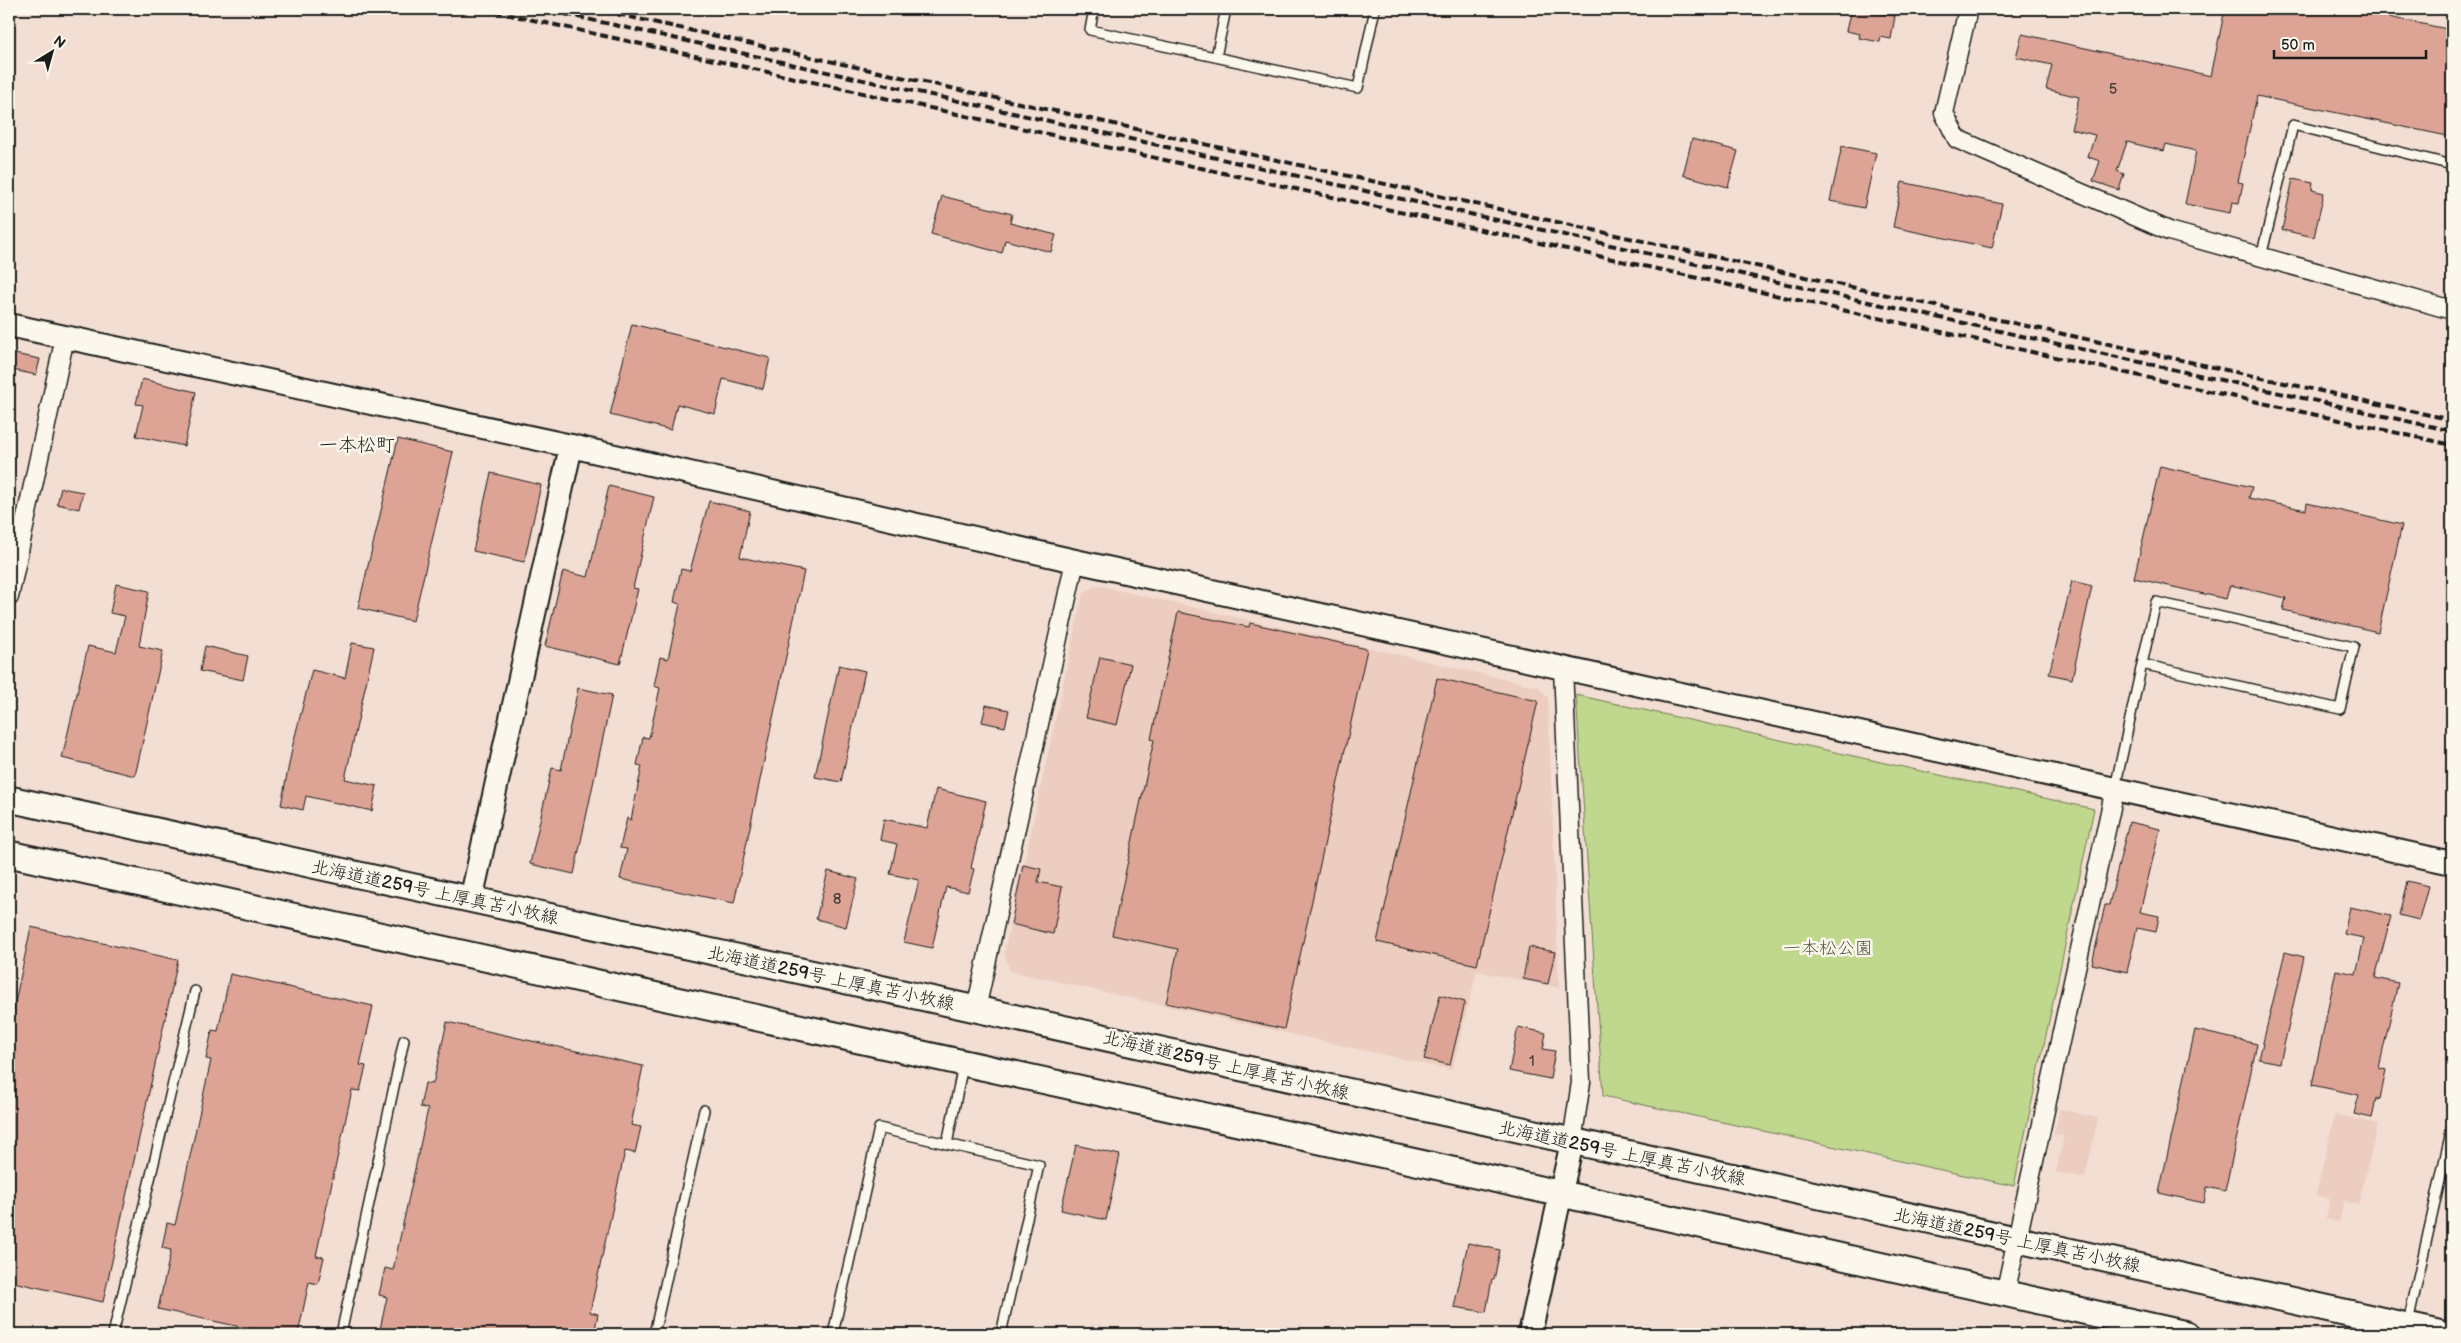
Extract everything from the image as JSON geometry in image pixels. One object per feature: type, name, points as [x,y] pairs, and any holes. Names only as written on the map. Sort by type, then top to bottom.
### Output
[{"type":"main road","name":"北海道道259号 上厚真苫小牧線","points":[[9,799],[976,1009],[2443,1334]]},
{"type":"main road","points":[[9,854],[1562,1194],[2186,1334]]},
{"type":"street","points":[[1968,9],[1944,113],[1956,139],[2170,231],[2452,310]]},
{"type":"street","points":[[9,325],[571,446],[1075,561],[2452,863]]},
{"type":"street","points":[[9,597],[65,337]]},
{"type":"street","points":[[471,900],[571,446]]},
{"type":"street","points":[[976,1009],[1075,561]]},
{"type":"street","points":[[1530,1334],[1562,1194],[1581,1082],[1563,668]]},
{"type":"street","points":[[2005,1294],[2115,789]]},
{"type":"lane","points":[[1094,9],[1090,30],[1358,88],[1375,9]]},
{"type":"lane","points":[[1216,57],[1226,9]]},
{"type":"lane","points":[[2261,256],[2292,125],[2452,165]]},
{"type":"lane","points":[[2115,789],[2142,664],[2156,602],[2354,647],[2340,709],[2142,664]]},
{"type":"lane","points":[[113,1334],[195,992]]},
{"type":"lane","points":[[341,1334],[404,1040]]},
{"type":"lane","points":[[947,1144],[963,1064]]},
{"type":"lane","points":[[654,1334],[704,1110]]},
{"type":"lane","points":[[2407,1326],[2452,1127]]},
{"type":"lane","points":[[833,1334],[879,1128],[1039,1164],[1000,1334]]},
{"type":"shaded area","points":[[1096,585],[1539,687],[1548,698],[1559,988],[1477,971],[1452,1070],[1010,971],[1004,953],[1083,594]]},
{"type":"shaded area","points":[[2060,1109],[2098,1118],[2085,1178],[2056,1172],[2064,1136],[2054,1134]]},
{"type":"shaded area","points":[[2335,1114],[2378,1124],[2358,1205],[2344,1201],[2339,1222],[2326,1219],[2330,1199],[2316,1195]]},
{"type":"green space","name":"一本松公園","points":[[1576,695],[2094,809],[2014,1186],[1603,1096]]},
{"type":"building","points":[[1851,9],[1895,16],[1891,39],[1881,37],[1880,42],[1859,38],[1860,34],[1846,31]]},
{"type":"building","points":[[2225,9],[2349,9],[2452,30],[2452,137],[2257,96],[2238,182],[2243,183],[2239,203],[2232,202],[2230,213],[2185,204],[2196,151],[2166,144],[2164,151],[2127,142],[2117,171],[2124,174],[2119,190],[2093,181],[2100,161],[2088,157],[2095,135],[2071,129],[2079,97],[2046,89],[2052,65],[2016,57],[2022,34],[2211,76]]},
{"type":"building","points":[[1692,139],[1738,151],[1728,187],[1683,175]]},
{"type":"building","points":[[1842,146],[1876,153],[1864,208],[1830,201]]},
{"type":"building","points":[[2293,179],[2313,183],[2312,190],[2324,193],[2314,237],[2282,230]]},
{"type":"building","points":[[1902,182],[2002,204],[1992,248],[1893,227]]},
{"type":"building","points":[[942,196],[1012,214],[1010,223],[1056,235],[1051,252],[1005,240],[1002,253],[931,234]]},
{"type":"building","points":[[632,324],[770,358],[763,389],[723,379],[715,414],[677,404],[671,430],[610,415]]},
{"type":"building","points":[[9,353],[40,359],[36,375],[9,369]]},
{"type":"building","points":[[142,379],[196,392],[184,446],[136,436],[143,405],[136,404]]},
{"type":"building","points":[[398,439],[453,452],[413,621],[358,608]]},
{"type":"building","points":[[2160,466],[2252,487],[2249,498],[2306,510],[2307,503],[2402,525],[2378,632],[2283,610],[2286,598],[2230,585],[2226,599],[2134,578]]},
{"type":"building","points":[[491,473],[541,485],[524,562],[473,551]]},
{"type":"building","points":[[609,486],[654,497],[633,588],[638,589],[620,664],[545,646],[563,571],[588,577]]},
{"type":"building","points":[[61,488],[83,492],[79,509],[57,504]]},
{"type":"building","points":[[709,501],[750,511],[740,557],[804,571],[734,903],[620,879],[627,849],[620,848],[627,818],[631,820],[642,766],[637,765],[643,737],[649,738],[660,688],[654,686],[660,657],[668,659],[680,604],[674,602],[681,569],[690,571]]},
{"type":"building","points":[[2072,581],[2092,586],[2072,679],[2049,674]]},
{"type":"building","points":[[116,584],[149,591],[139,646],[163,651],[135,776],[62,758],[88,646],[116,652],[125,616],[110,613]]},
{"type":"building","points":[[1178,612],[1249,627],[1250,623],[1367,649],[1284,1029],[1166,1003],[1178,949],[1112,935],[1154,740],[1151,739]]},
{"type":"building","points":[[352,643],[374,647],[345,779],[377,786],[372,811],[306,796],[303,810],[281,805],[293,744],[312,670],[345,678]]},
{"type":"building","points":[[205,646],[248,656],[243,680],[200,671]]},
{"type":"building","points":[[1100,657],[1131,664],[1117,725],[1086,718]]},
{"type":"building","points":[[839,665],[865,671],[841,782],[815,777]]},
{"type":"building","points":[[1437,678],[1538,701],[1477,965],[1377,942]]},
{"type":"building","points":[[578,688],[612,695],[574,874],[530,864],[552,768],[561,770]]},
{"type":"building","points":[[986,705],[1009,710],[1005,727],[982,722]]},
{"type":"building","points":[[936,789],[986,801],[971,868],[974,869],[968,892],[946,887],[932,948],[904,942],[919,880],[890,874],[897,844],[880,840],[884,819],[927,828]]},
{"type":"building","points":[[2129,822],[2160,829],[2140,912],[2159,916],[2156,932],[2137,928],[2127,972],[2092,964],[2105,905],[2109,905]]},
{"type":"building","points":[[1023,865],[1041,869],[1038,882],[1062,887],[1053,934],[1011,924]]},
{"type":"building","points":[[828,871],[858,879],[846,927],[816,919]]},
{"type":"building","points":[[2407,881],[2428,886],[2419,920],[2399,915]]},
{"type":"building","points":[[2350,907],[2391,916],[2375,978],[2398,983],[2379,1068],[2386,1070],[2380,1099],[2376,1098],[2372,1118],[2354,1114],[2359,1095],[2312,1085],[2336,970],[2356,974],[2364,938],[2344,934]]},
{"type":"building","points":[[31,927],[178,960],[103,1302],[9,1281],[9,1031]]},
{"type":"building","points":[[1529,947],[1555,952],[1548,984],[1523,979]]},
{"type":"building","points":[[2285,952],[2304,957],[2280,1063],[2259,1059]]},
{"type":"building","points":[[230,974],[373,1006],[360,1065],[366,1066],[360,1091],[352,1090],[316,1256],[324,1257],[318,1284],[309,1282],[298,1334],[273,1334],[158,1309],[171,1250],[162,1248],[167,1223],[175,1225],[211,1060],[206,1059],[212,1030],[218,1031]]},
{"type":"building","points":[[1440,995],[1465,1002],[1450,1065],[1424,1059]]},
{"type":"building","points":[[447,1022],[643,1066],[631,1125],[641,1127],[635,1153],[625,1151],[590,1312],[598,1314],[594,1334],[379,1334],[387,1297],[379,1295],[385,1268],[393,1270],[428,1109],[420,1107],[425,1083],[433,1084]]},
{"type":"building","points":[[1518,1027],[1546,1033],[1543,1049],[1555,1051],[1550,1079],[1509,1071]]},
{"type":"building","points":[[2195,1030],[2257,1044],[2225,1191],[2207,1187],[2204,1203],[2159,1193]]},
{"type":"building","points":[[1076,1145],[1120,1155],[1106,1220],[1061,1210]]},
{"type":"building","points":[[1468,1243],[1500,1250],[1486,1312],[1454,1307]]},
{"type":"railway","points":[[483,9],[2452,445]]},
{"type":"railway","points":[[542,9],[2452,431]]},
{"type":"railway","points":[[594,9],[2452,420]]},
{"type":"district","name":"一本松町","points":[[357,444]]}]
